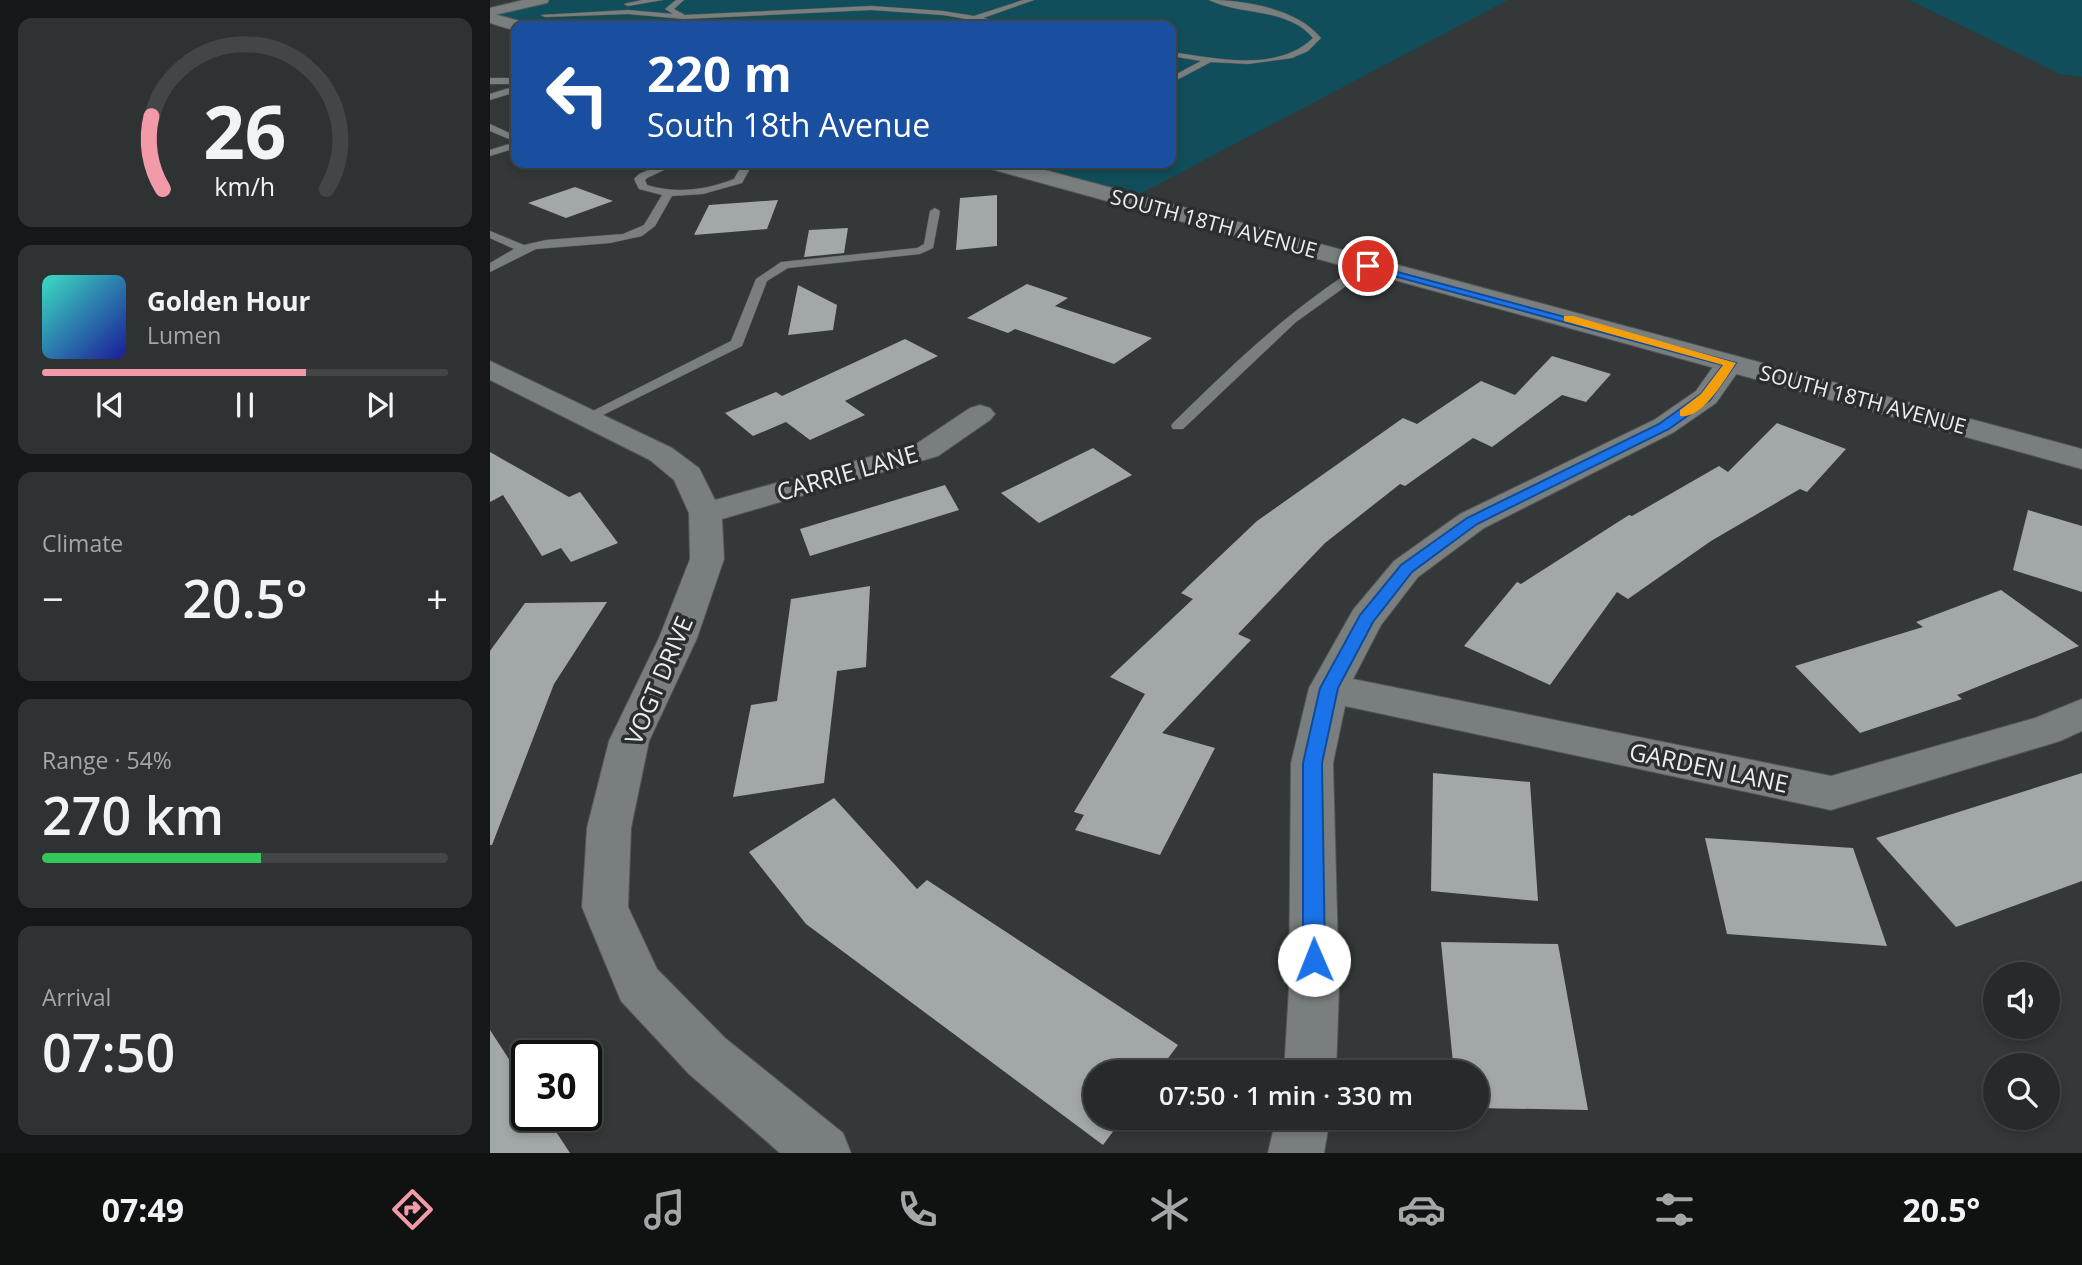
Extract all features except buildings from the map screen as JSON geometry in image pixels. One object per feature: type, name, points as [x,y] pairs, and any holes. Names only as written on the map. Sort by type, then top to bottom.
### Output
[{"type":"street","points":[[490,5],[513,0]]},
{"type":"street","points":[[490,12],[546,8]]},
{"type":"street","points":[[490,18],[511,24]]},
{"type":"street","points":[[490,31],[511,37]]},
{"type":"street","name":"SOUTH 18TH AVENUE","points":[[1013,168],[2082,459]]},
{"type":"street","points":[[1311,1060],[1314,988],[1312,763],[1329,688],[1366,619],[1406,569],[1472,521],[1664,426],[1692,409],[1706,397],[1730,363]]},
{"type":"street","name":"VOGT DRIVE","points":[[490,369],[661,454],[688,475],[705,513],[707,559],[678,638],[629,741],[609,828],[605,907],[639,985],[707,1056],[823,1153]]},
{"type":"street","name":"CARRIE LANE","points":[[705,513],[926,450],[980,414]]},
{"type":"street","name":"GARDEN LANE","points":[[1329,688],[1831,793],[2046,730],[2082,714]]},
{"type":"street","points":[[1296,1153],[1301,1130]]},
{"type":"lane","points":[[546,8],[659,0]]},
{"type":"lane","points":[[680,0],[669,9],[688,21]]},
{"type":"lane","points":[[966,21],[1030,0]]},
{"type":"lane","points":[[1176,55],[1209,60],[1275,58],[1303,51],[1317,38],[1311,29],[1291,20],[1257,9],[1213,0]]},
{"type":"lane","points":[[576,13],[585,6]]},
{"type":"lane","points":[[546,8],[576,13],[628,12],[684,17],[871,8],[991,21]]},
{"type":"lane","points":[[1176,77],[1209,60]]},
{"type":"lane","points":[[490,81],[511,81]]},
{"type":"lane","points":[[490,97],[511,91]]},
{"type":"lane","points":[[490,126],[511,124]]},
{"type":"lane","points":[[490,126],[511,136]]},
{"type":"lane","points":[[490,153],[511,147]]},
{"type":"lane","points":[[658,168],[639,179],[643,187],[668,194],[715,189],[738,181],[745,168]]},
{"type":"lane","points":[[490,268],[523,249],[537,245],[619,237],[638,232],[648,227],[668,194]]},
{"type":"lane","points":[[588,417],[737,343],[762,279],[773,271],[785,265],[920,251],[929,246],[935,211]]},
{"type":"lane","points":[[490,234],[523,249]]},
{"type":"lane","points":[[1178,426],[1283,327],[1336,285],[1368,266]]},
{"type":"shaded area","points":[[554,0],[1508,0],[1136,196],[1036,168],[1176,168],[1176,21],[520,21],[494,14]]},
{"type":"shaded area","points":[[1909,0],[2082,0],[2082,77],[2060,74]]},
{"type":"slow traffic","points":[[1568,318],[1730,363],[1706,397],[1685,413]]},
{"type":"route","points":[[1314,960],[1312,763],[1329,688],[1366,619],[1406,569],[1472,521],[1664,426],[1692,409],[1706,397],[1730,363],[1368,266]]}]
